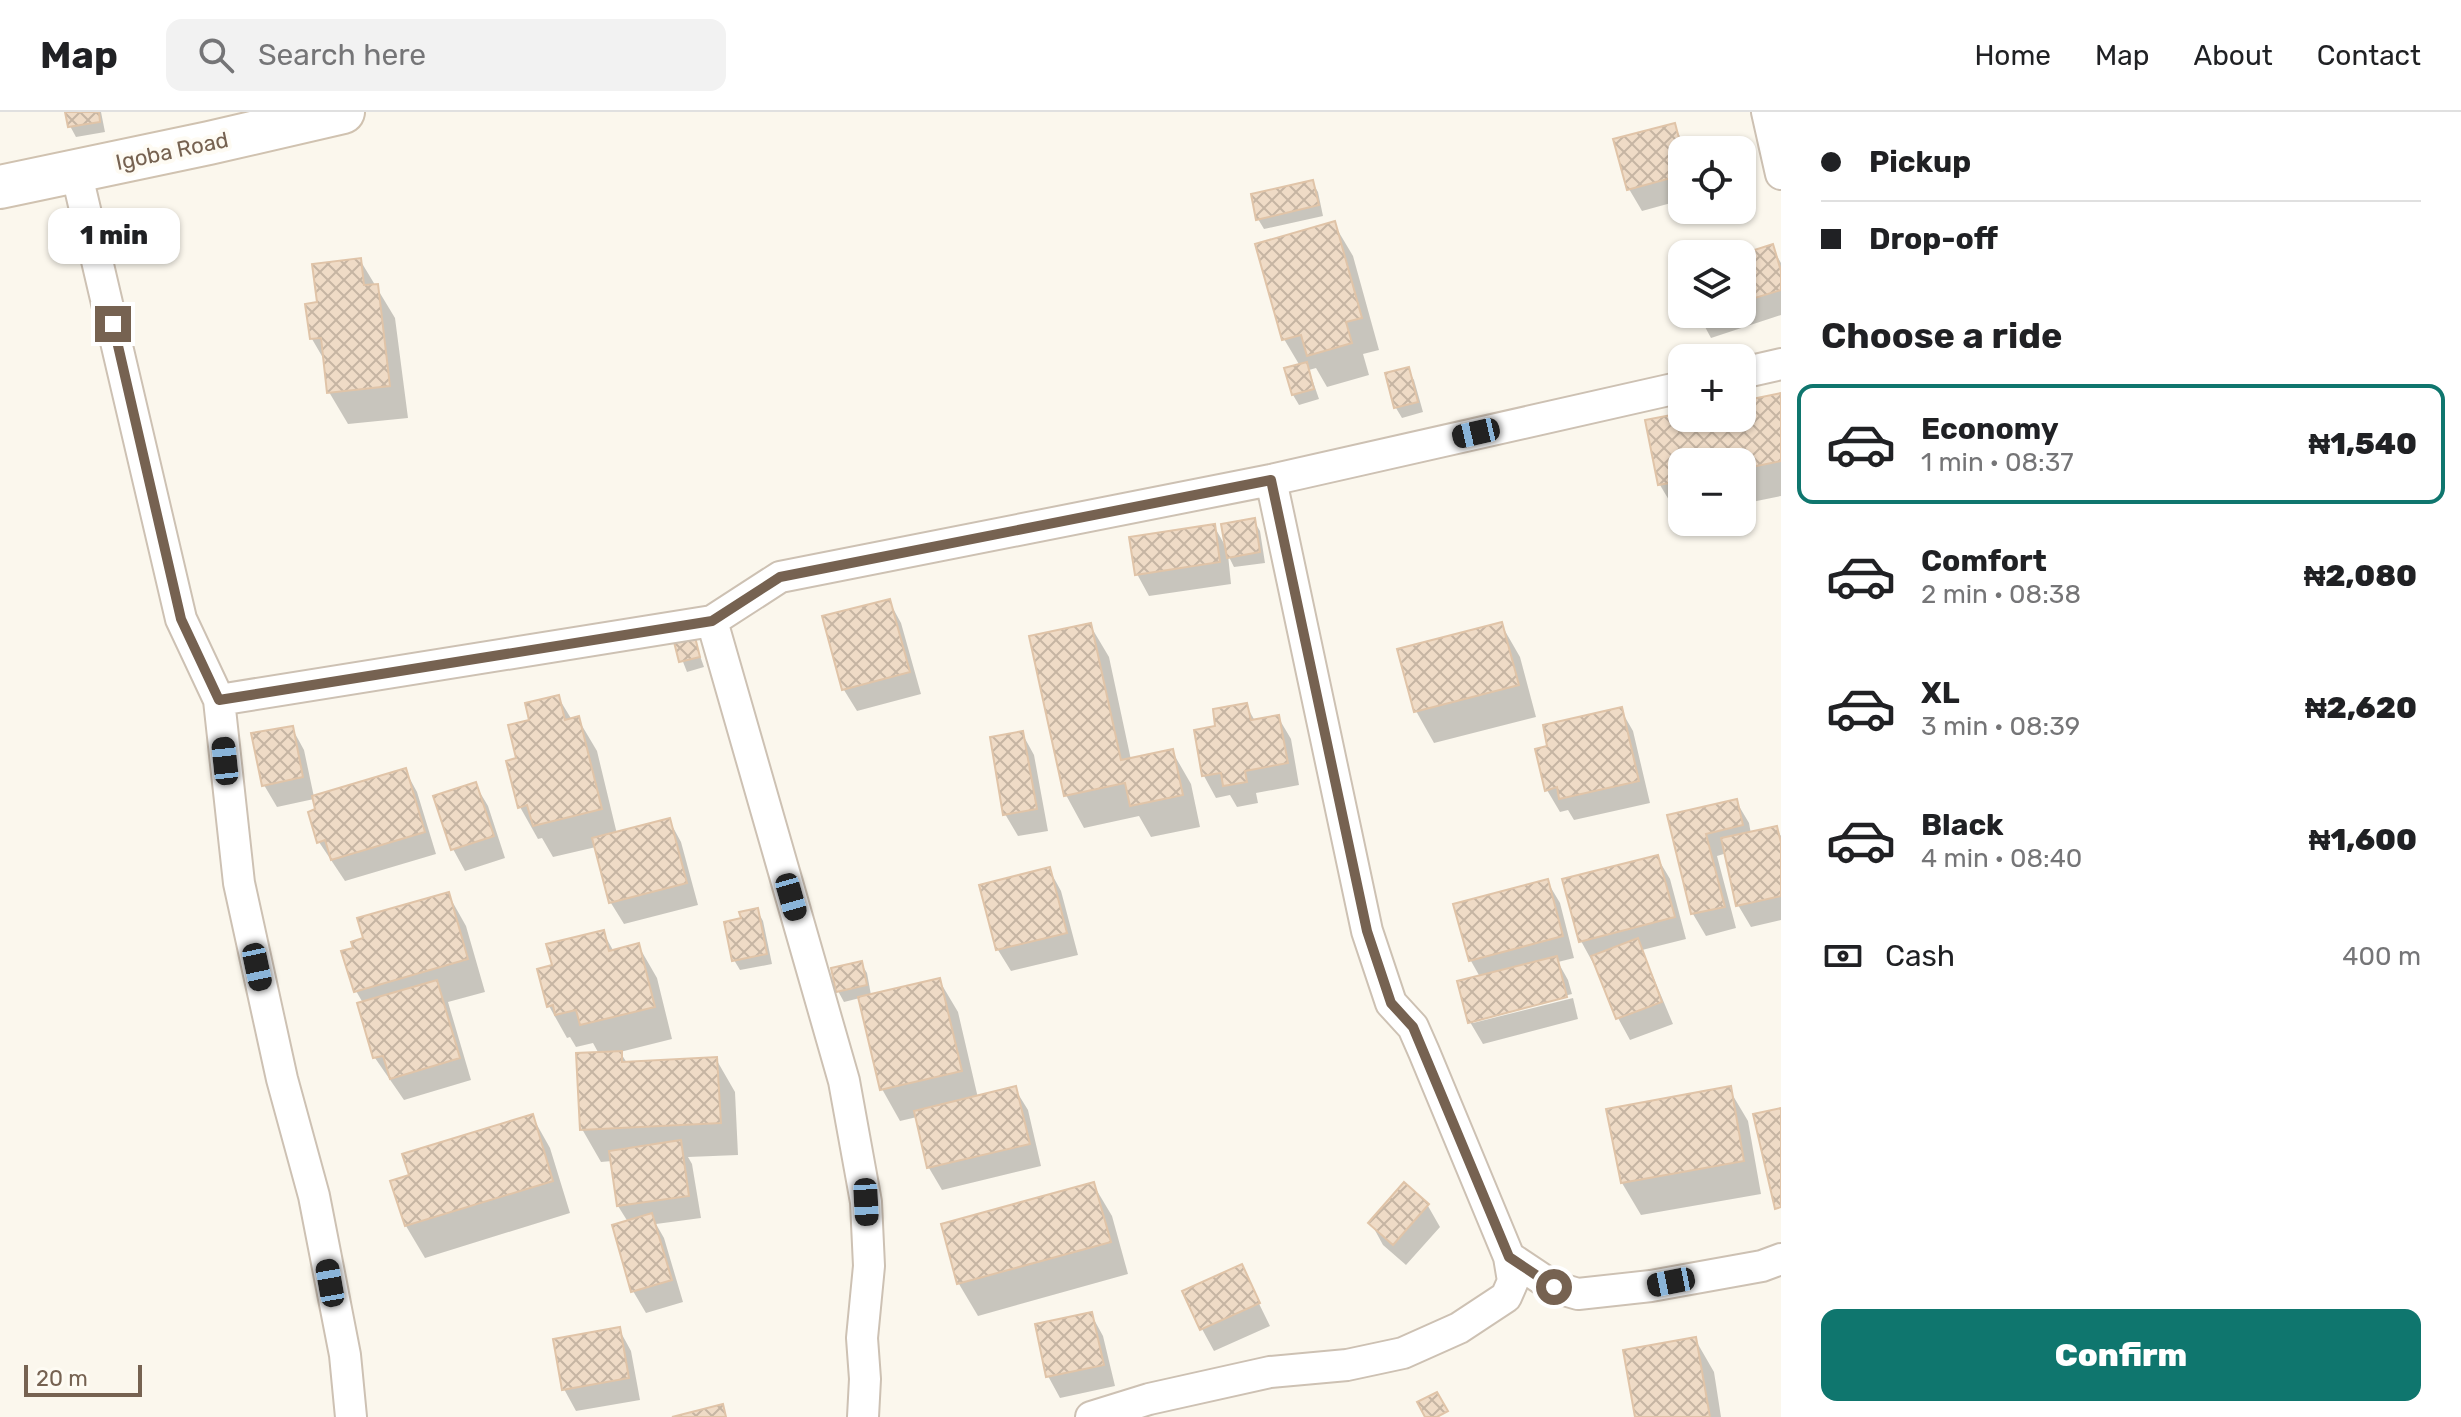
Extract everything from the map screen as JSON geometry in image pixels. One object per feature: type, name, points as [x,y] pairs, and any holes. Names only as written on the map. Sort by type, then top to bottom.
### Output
[{"type":"street","name":"Igoba Road","points":[[0,187],[343,112]]},
{"type":"street","points":[[1767,112],[1781,174]]},
{"type":"street","points":[[76,171],[181,619],[219,700],[239,883],[282,1079],[314,1196],[345,1355],[351,1417]]},
{"type":"street","points":[[1756,370],[1781,364]]},
{"type":"street","points":[[219,700],[712,621],[780,577],[1271,480],[1668,390]]},
{"type":"street","points":[[1091,1417],[1149,1399],[1270,1372],[1347,1365],[1403,1353],[1459,1328],[1506,1297],[1513,1281],[1509,1257],[1413,1027],[1391,1003],[1367,931],[1271,480]]},
{"type":"street","points":[[712,621],[844,1081],[866,1202],[869,1266],[862,1338],[865,1379],[863,1417]]},
{"type":"street","points":[[1509,1257],[1554,1287],[1578,1294],[1651,1286],[1762,1266],[1781,1259]]},
{"type":"building","points":[[65,112],[99,112],[100,122],[68,127]]},
{"type":"building","points":[[1675,123],[1678,136],[1668,136],[1668,179],[1627,190],[1613,139]]},
{"type":"building","points":[[1313,180],[1319,205],[1256,220],[1251,194]]},
{"type":"building","points":[[1335,221],[1362,318],[1346,322],[1352,343],[1307,356],[1301,335],[1282,340],[1255,244]]},
{"type":"building","points":[[1773,244],[1781,271],[1781,290],[1756,298],[1756,249]]},
{"type":"building","points":[[361,258],[364,285],[378,284],[390,386],[327,393],[321,338],[310,339],[305,304],[317,302],[312,264]]},
{"type":"building","points":[[1307,362],[1314,389],[1292,395],[1284,368]]},
{"type":"building","points":[[1409,367],[1418,402],[1394,408],[1385,373]]},
{"type":"building","points":[[1781,393],[1781,461],[1756,466],[1756,448],[1668,448],[1668,483],[1658,485],[1645,420],[1668,416],[1668,432],[1756,432],[1756,398]]},
{"type":"building","points":[[1255,518],[1260,552],[1227,558],[1221,524]]},
{"type":"building","points":[[1215,524],[1220,562],[1135,575],[1129,537]]},
{"type":"building","points":[[890,599],[910,672],[842,690],[822,616]]},
{"type":"building","points":[[1502,622],[1519,685],[1414,712],[1397,649]]},
{"type":"building","points":[[1091,623],[1121,760],[1173,749],[1183,795],[1130,806],[1125,783],[1064,796],[1029,636]]},
{"type":"building","points":[[695,637],[700,657],[679,662],[674,642]]},
{"type":"building","points":[[559,695],[565,720],[579,716],[602,809],[533,826],[527,805],[518,808],[506,761],[516,758],[508,725],[529,720],[525,703]]},
{"type":"building","points":[[1247,703],[1251,720],[1279,715],[1288,763],[1245,771],[1247,782],[1223,786],[1221,773],[1202,776],[1194,730],[1215,726],[1213,709]]},
{"type":"building","points":[[1622,707],[1639,781],[1559,799],[1557,787],[1545,791],[1535,749],[1547,746],[1543,725]]},
{"type":"building","points":[[293,726],[303,777],[262,786],[251,733]]},
{"type":"building","points":[[1023,731],[1037,809],[1003,815],[990,737]]},
{"type":"building","points":[[406,768],[425,832],[331,860],[325,840],[317,843],[308,812],[315,809],[312,796]]},
{"type":"building","points":[[476,782],[494,836],[451,850],[433,796]]},
{"type":"building","points":[[1737,799],[1743,825],[1706,834],[1725,907],[1691,914],[1667,815]]},
{"type":"building","points":[[670,818],[687,883],[609,903],[592,838]]},
{"type":"building","points":[[1777,826],[1781,843],[1781,896],[1736,906],[1721,838]]},
{"type":"building","points":[[1658,855],[1675,917],[1579,942],[1562,879]]},
{"type":"building","points":[[1050,867],[1067,933],[996,950],[979,885]]},
{"type":"building","points":[[1548,879],[1563,936],[1469,961],[1453,904]]},
{"type":"building","points":[[449,892],[468,959],[354,992],[341,951],[353,948],[351,942],[363,938],[357,918]]},
{"type":"building","points":[[758,908],[767,954],[732,961],[724,922],[741,918],[739,912]]},
{"type":"building","points":[[604,930],[609,951],[639,943],[655,1007],[580,1025],[576,1010],[555,1015],[553,1005],[547,1007],[537,969],[552,965],[546,944]]},
{"type":"building","points":[[1638,938],[1662,1002],[1616,1019],[1591,956]]},
{"type":"building","points":[[1557,956],[1567,997],[1468,1023],[1457,981]]},
{"type":"building","points":[[862,961],[867,985],[836,992],[831,968]]},
{"type":"building","points":[[940,978],[962,1071],[880,1090],[858,997]]},
{"type":"building","points":[[437,980],[460,1058],[390,1079],[383,1056],[373,1058],[357,1003]]},
{"type":"building","points":[[622,1051],[622,1062],[717,1057],[721,1123],[580,1130],[576,1053]]},
{"type":"building","points":[[1016,1086],[1030,1144],[927,1168],[914,1111]]},
{"type":"building","points":[[1731,1086],[1744,1161],[1621,1183],[1606,1109]]},
{"type":"building","points":[[1781,1108],[1781,1207],[1775,1209],[1753,1114]]},
{"type":"building","points":[[533,1114],[553,1181],[405,1226],[390,1181],[409,1175],[402,1154]]},
{"type":"building","points":[[681,1140],[689,1196],[617,1206],[609,1151]]},
{"type":"building","points":[[1094,1182],[1111,1242],[957,1284],[941,1224]]},
{"type":"building","points":[[1404,1182],[1429,1204],[1393,1245],[1368,1223]]},
{"type":"building","points":[[652,1213],[672,1280],[631,1292],[612,1225]]},
{"type":"building","points":[[1242,1264],[1260,1303],[1200,1330],[1182,1291]]},
{"type":"building","points":[[1092,1312],[1104,1365],[1046,1377],[1035,1324]]},
{"type":"building","points":[[620,1327],[629,1378],[562,1390],[553,1339]]},
{"type":"building","points":[[1696,1337],[1710,1417],[1635,1417],[1623,1350]]},
{"type":"building","points":[[1437,1392],[1448,1411],[1437,1417],[1425,1417],[1417,1402]]},
{"type":"building","points":[[723,1404],[726,1417],[672,1417]]},
{"type":"route","points":[[113,324],[181,619],[219,700],[712,621],[780,577],[1271,480],[1367,931],[1380,972],[1391,1003],[1413,1027],[1509,1257],[1554,1287]]}]
